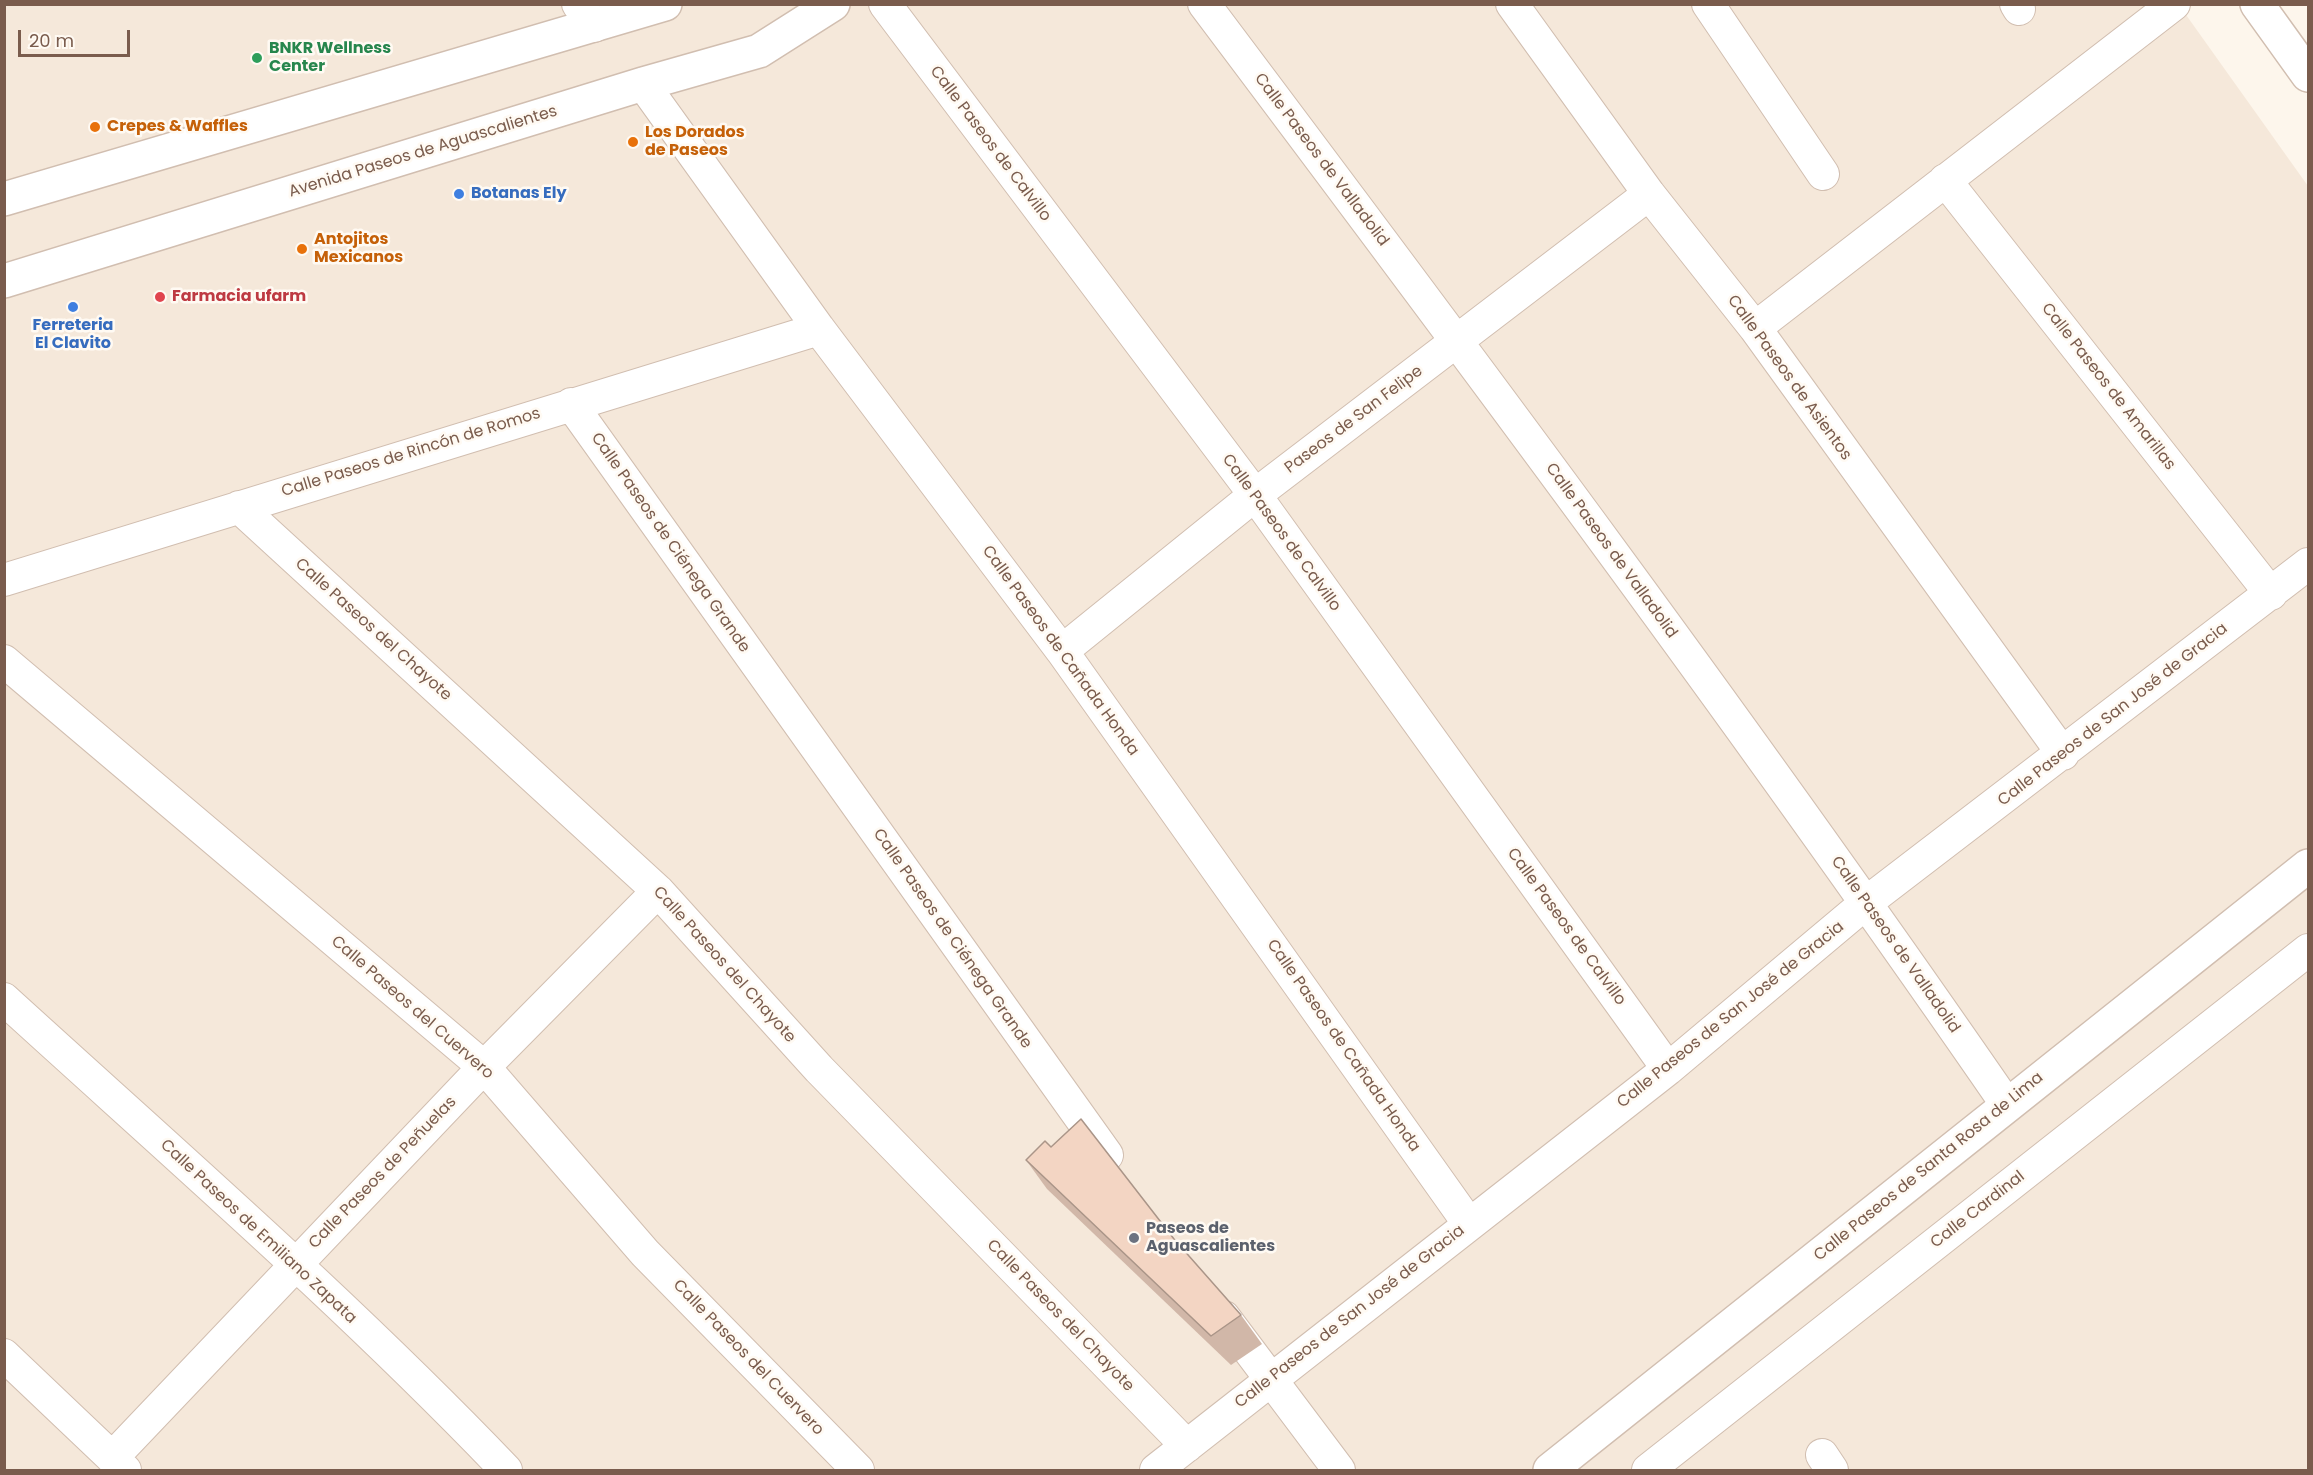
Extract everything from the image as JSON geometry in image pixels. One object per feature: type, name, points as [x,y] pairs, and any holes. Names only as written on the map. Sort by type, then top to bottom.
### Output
[{"type":"street","points":[[4,199],[586,15],[665,4]]},
{"type":"street","name":"Avenida Paseos de Aguascalientes","points":[[4,281],[643,84],[759,51],[834,4]]},
{"type":"street","name":"Calle Paseos de Calvillo","points":[[885,4],[1255,495],[1668,1069]]},
{"type":"street","name":"Calle Paseos de Valladolid","points":[[1204,4],[1458,341],[1867,902],[2007,1105]]},
{"type":"street","name":"Calle Paseos de Asientos","points":[[1512,4],[1649,194],[1755,328],[2063,754]]},
{"type":"street","points":[[1708,4],[1823,174]]},
{"type":"street","points":[[1755,328],[2174,4]]},
{"type":"street","points":[[2257,4],[2308,75]]},
{"type":"street","name":"Calle Paseos de Cañada Honda","points":[[643,84],[819,328],[1062,651],[1469,1224]]},
{"type":"street","name":"Calle Paseos de Amarillas","points":[[1945,180],[2271,594]]},
{"type":"street","name":"Paseos de San Felipe","points":[[1062,651],[1255,495],[1649,194]]},
{"type":"street","name":"Calle Paseos de Rincón de Romos","points":[[4,579],[819,328]]},
{"type":"street","name":"Calle Paseos de Ciénega Grande","points":[[571,404],[1126,1181]]},
{"type":"street","name":"Calle Paseos del Chayote","points":[[239,507],[658,891],[819,1069],[1187,1446]]},
{"type":"street","name":"Calle Paseos de San José de Gracia","points":[[1156,1470],[1668,1069],[1867,902],[2308,564]]},
{"type":"street","name":"Calle Paseos del Cuervero","points":[[4,661],[484,1067],[645,1253],[858,1470]]},
{"type":"street","name":"Calle Paseos de Santa Rosa de Lima","points":[[1550,1470],[2308,866]]},
{"type":"street","name":"Calle Paseos de Peñuelas","points":[[118,1464],[296,1264],[484,1067],[658,891]]},
{"type":"street","name":"Calle Cardinal","points":[[1648,1470],[2308,950]]},
{"type":"street","name":"Calle Paseos de Emiliano Zapata","points":[[4,999],[296,1264],[459,1421],[506,1470]]},
{"type":"street","points":[[1208,1295],[1339,1470]]},
{"type":"street","points":[[4,1355],[118,1464]]},
{"type":"shaded area","points":[[5,5],[2179,5],[2308,186],[2308,1470],[5,1470]]},
{"type":"building","name":"Paseos de Aguascalientes","points":[[1081,1119],[1174,1239],[1241,1315],[1211,1336],[1026,1160],[1045,1141],[1051,1147]]},
{"type":"place","name":"BNKR Wellness Center","points":[[257,58]]},
{"type":"place","name":"Crepes & Waffles","points":[[95,127]]},
{"type":"place","name":"Los Dorados de Paseos","points":[[633,142]]},
{"type":"place","name":"Botanas Ely","points":[[459,194]]},
{"type":"place","name":"Antojitos Mexicanos","points":[[302,249]]},
{"type":"place","name":"Farmacia ufarm","points":[[160,297]]},
{"type":"place","name":"Ferreteria El Clavito","points":[[73,307]]},
{"type":"place","name":"Paseos de Aguascalientes","points":[[1134,1238]]}]
